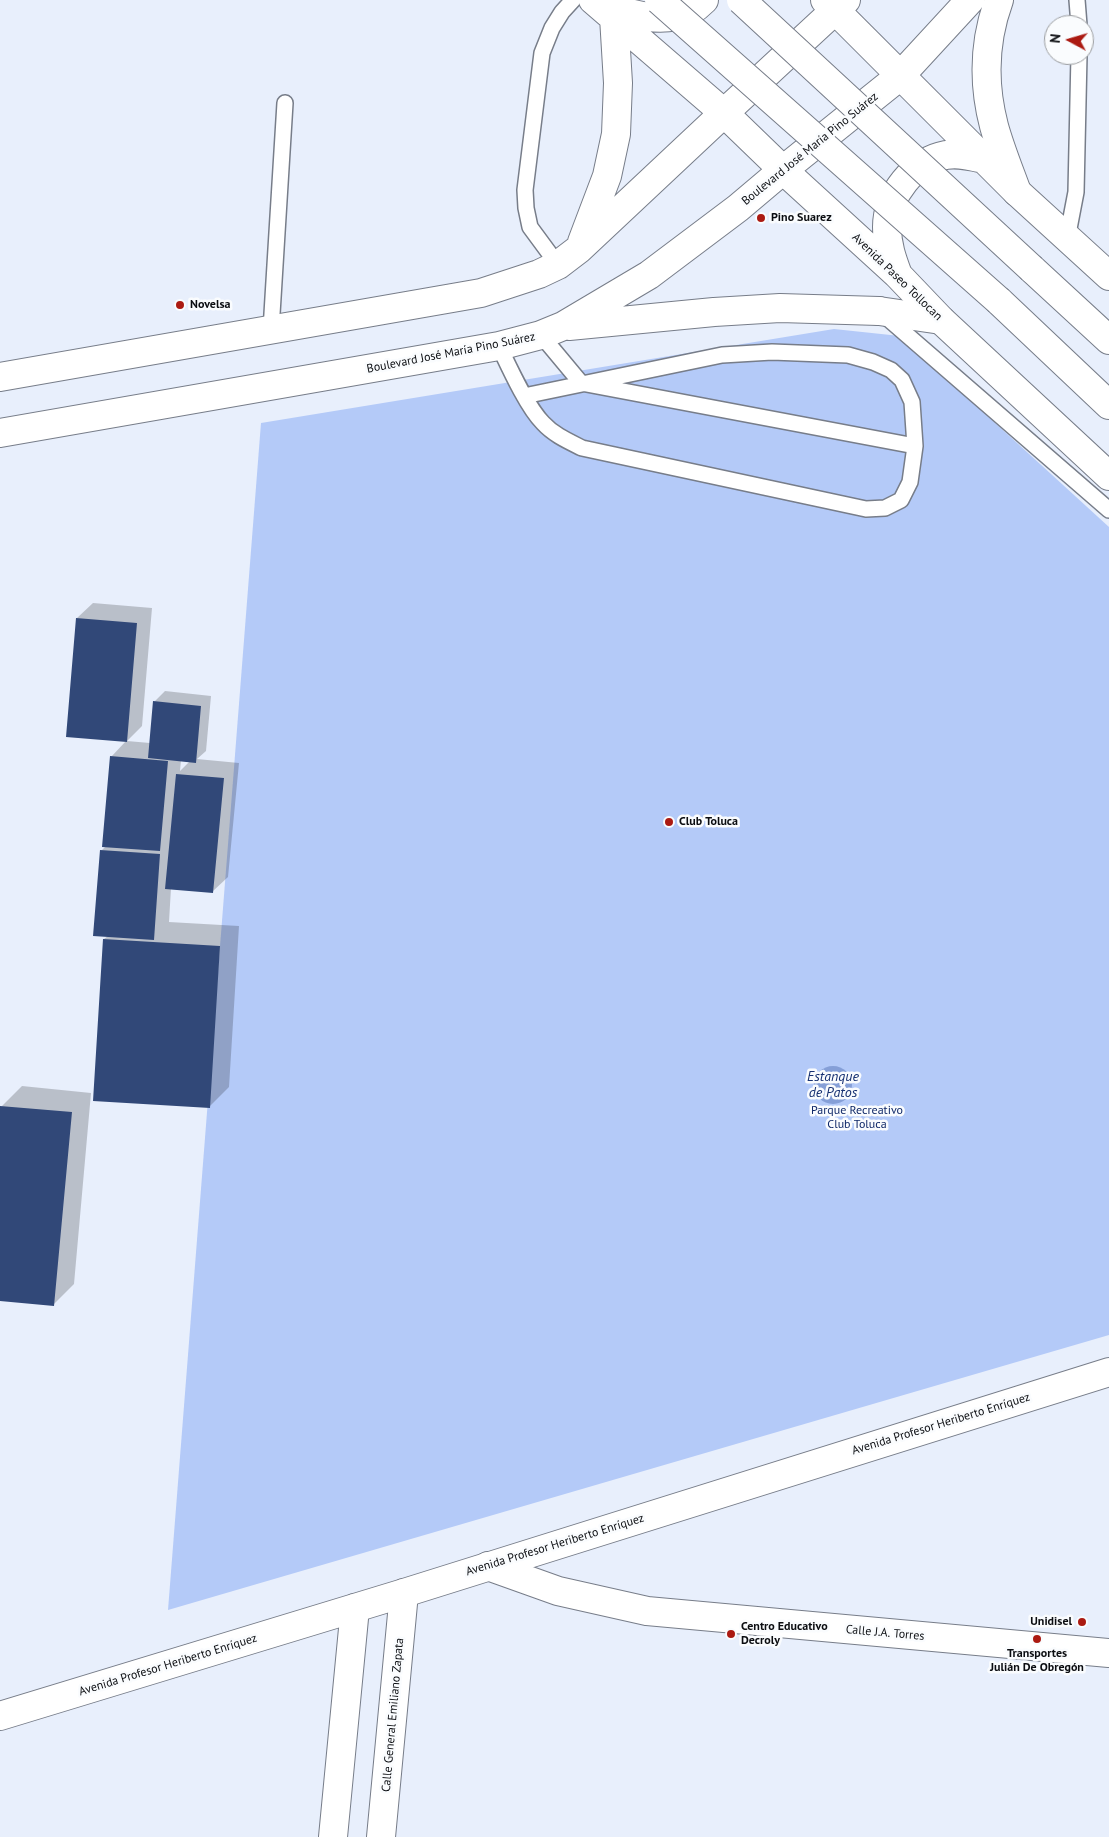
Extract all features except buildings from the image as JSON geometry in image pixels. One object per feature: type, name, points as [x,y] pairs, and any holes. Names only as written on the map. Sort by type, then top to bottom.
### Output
[{"type":"main road","points":[[659,0],[999,301],[1109,405]]},
{"type":"main road","points":[[593,4],[634,15],[655,18],[689,12],[704,0]]},
{"type":"main road","points":[[741,0],[1109,340]]},
{"type":"main road","name":"Boulevard José María Pino Suárez","points":[[0,434],[499,346],[552,331],[649,275],[738,208],[900,76],[970,0]]},
{"type":"main road","points":[[999,0],[993,17],[986,75],[994,127],[1017,192]]},
{"type":"main road","points":[[0,377],[481,293],[539,274],[569,257],[724,113],[836,3],[900,76],[1017,192],[1109,276]]},
{"type":"main road","points":[[569,257],[607,176],[616,134],[618,83],[593,4]]},
{"type":"main road","name":"Avenida Paseo Tollocan","points":[[593,4],[724,113],[898,275],[941,320],[1109,476]]},
{"type":"main road","points":[[898,275],[890,256],[887,241],[887,225],[890,209],[896,194],[905,180],[929,161],[944,155],[968,155],[984,159]]},
{"type":"main road","points":[[552,331],[714,312],[780,308],[879,311],[941,320]]},
{"type":"main road","name":"Avenida Profesor Heriberto Enríquez","points":[[0,1716],[356,1608],[1109,1372]]},
{"type":"main road","name":"Calle J.A. Torres","points":[[488,1566],[558,1591],[648,1611],[1109,1653]]},
{"type":"main road","name":"Calle General Emiliano Zapata","points":[[381,1837],[404,1593]]},
{"type":"main road","points":[[333,1837],[356,1608]]},
{"type":"lane","points":[[1077,0],[1078,15]]},
{"type":"lane","points":[[569,257],[530,227],[525,190],[542,53],[552,28],[562,12],[593,4]]},
{"type":"lane","points":[[1067,239],[1076,192],[1080,65]]},
{"type":"lane","points":[[272,330],[285,103]]},
{"type":"lane","points":[[879,311],[1109,510]]},
{"type":"lane","points":[[552,331],[581,383]]},
{"type":"lane","points":[[499,346],[524,396],[542,422],[560,437],[582,448],[866,509],[885,508],[901,500],[910,482],[915,446],[912,402],[902,380],[891,370],[874,362],[848,355],[772,352],[722,355],[524,396]]},
{"type":"lane","points":[[581,383],[915,446]]},
{"type":"green space","name":"Club Toluca","points":[[834,329],[900,336],[1109,527],[1109,1335],[168,1610],[261,423]]},
{"type":"water","name":"Estanque de Patos","points":[[833,1066],[846,1072],[852,1085],[846,1098],[833,1104],[820,1098],[814,1085],[820,1072]]},
{"type":"place","name":"Pino Suarez","points":[[761,218]]},
{"type":"place","name":"Novelsa","points":[[180,305]]},
{"type":"place","name":"Club Toluca","points":[[669,822]]},
{"type":"place","name":"Unidisel","points":[[1082,1622]]},
{"type":"place","name":"Centro Educativo Decroly","points":[[731,1634]]},
{"type":"place","name":"Transportes Julián De Obregón","points":[[1037,1639]]},
{"type":"park label","name":"Parque Recreativo Club Toluca","points":[[857,1118]]}]
